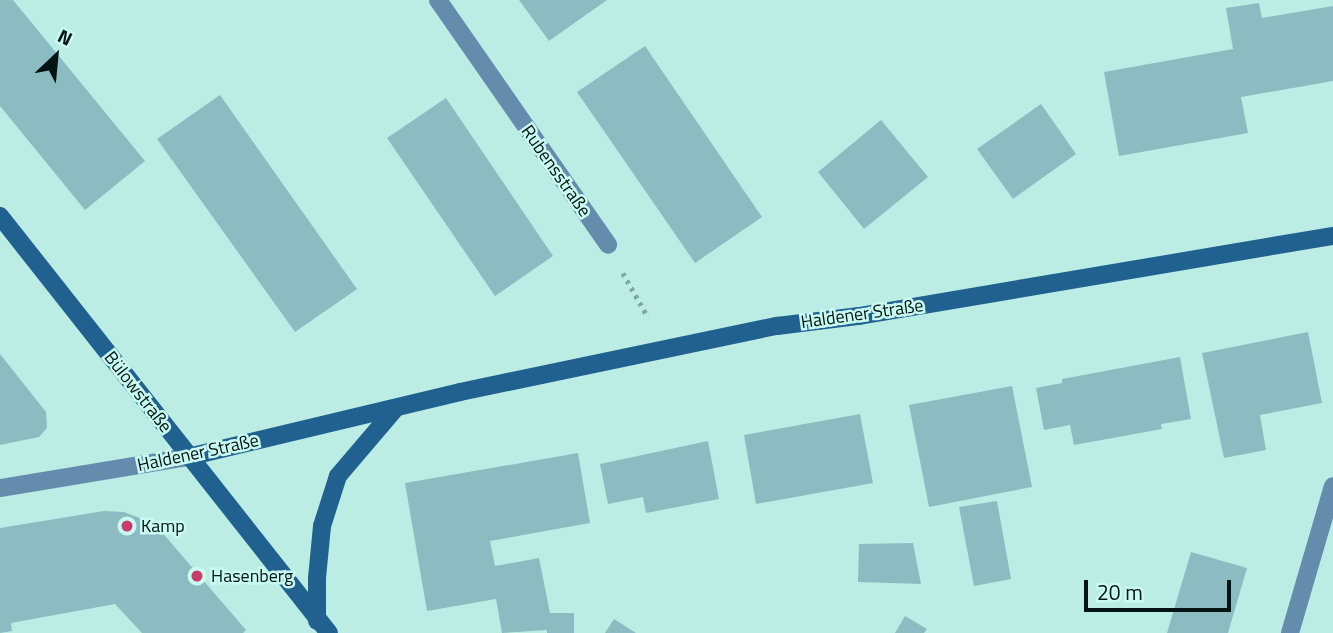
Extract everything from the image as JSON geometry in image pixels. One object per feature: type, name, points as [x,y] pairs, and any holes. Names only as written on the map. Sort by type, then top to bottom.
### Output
[{"type":"main road","name":"Bülowstraße","points":[[0,216],[323,627]]},
{"type":"main road","name":"Haldener Straße","points":[[188,457],[665,348],[776,326],[859,316],[1333,236]]},
{"type":"main road","points":[[323,627],[317,578],[322,526],[338,475],[395,409]]},
{"type":"street","name":"Rubensstraße","points":[[438,0],[607,245]]},
{"type":"street","name":"Haldener Straße","points":[[0,488],[188,457]]},
{"type":"street","points":[[1290,633],[1333,486]]},
{"type":"path","points":[[607,245],[665,348]]},
{"type":"building","points":[[0,0],[13,0],[145,161],[85,210],[0,106]]},
{"type":"building","points":[[519,0],[607,0],[549,41]]},
{"type":"building","points":[[1259,3],[1262,18],[1333,6],[1333,81],[1241,97],[1248,133],[1119,156],[1104,72],[1233,49],[1226,8]]},
{"type":"building","points":[[645,46],[762,217],[695,263],[577,92]]},
{"type":"building","points":[[220,95],[357,289],[295,332],[157,139]]},
{"type":"building","points":[[446,98],[553,256],[495,296],[387,138]]},
{"type":"building","points":[[1041,104],[1076,154],[1013,199],[977,149]]},
{"type":"building","points":[[881,120],[928,177],[864,229],[818,172]]},
{"type":"building","points":[[1308,332],[1322,403],[1260,415],[1266,450],[1224,458],[1202,353]]},
{"type":"building","points":[[0,354],[46,412],[47,428],[39,437],[0,445]]},
{"type":"building","points":[[1180,357],[1191,419],[1161,424],[1162,429],[1074,445],[1070,425],[1044,430],[1036,388],[1062,383],[1062,379]]},
{"type":"building","points":[[1012,386],[1032,487],[929,507],[909,405]]},
{"type":"building","points":[[860,414],[873,483],[756,504],[744,435]]},
{"type":"building","points":[[708,441],[719,499],[646,513],[643,497],[608,504],[600,464]]},
{"type":"building","points":[[578,453],[590,523],[490,541],[495,566],[539,558],[550,613],[574,613],[574,633],[547,633],[547,630],[502,633],[496,599],[427,611],[405,483]]},
{"type":"building","points":[[997,501],[1011,579],[974,586],[959,507]]},
{"type":"building","points":[[104,511],[124,512],[160,530],[246,630],[243,633],[142,633],[115,604],[11,623],[12,631],[0,633],[0,528]]},
{"type":"building","points":[[913,543],[921,584],[858,582],[859,544]]},
{"type":"building","points":[[1191,552],[1247,568],[1228,633],[1167,633]]},
{"type":"building","points":[[905,616],[927,629],[924,633],[895,633]]},
{"type":"building","points":[[614,619],[636,633],[605,633]]},
{"type":"place","name":"Kamp","points":[[127,526]]},
{"type":"place","name":"Hasenberg","points":[[197,576]]}]
